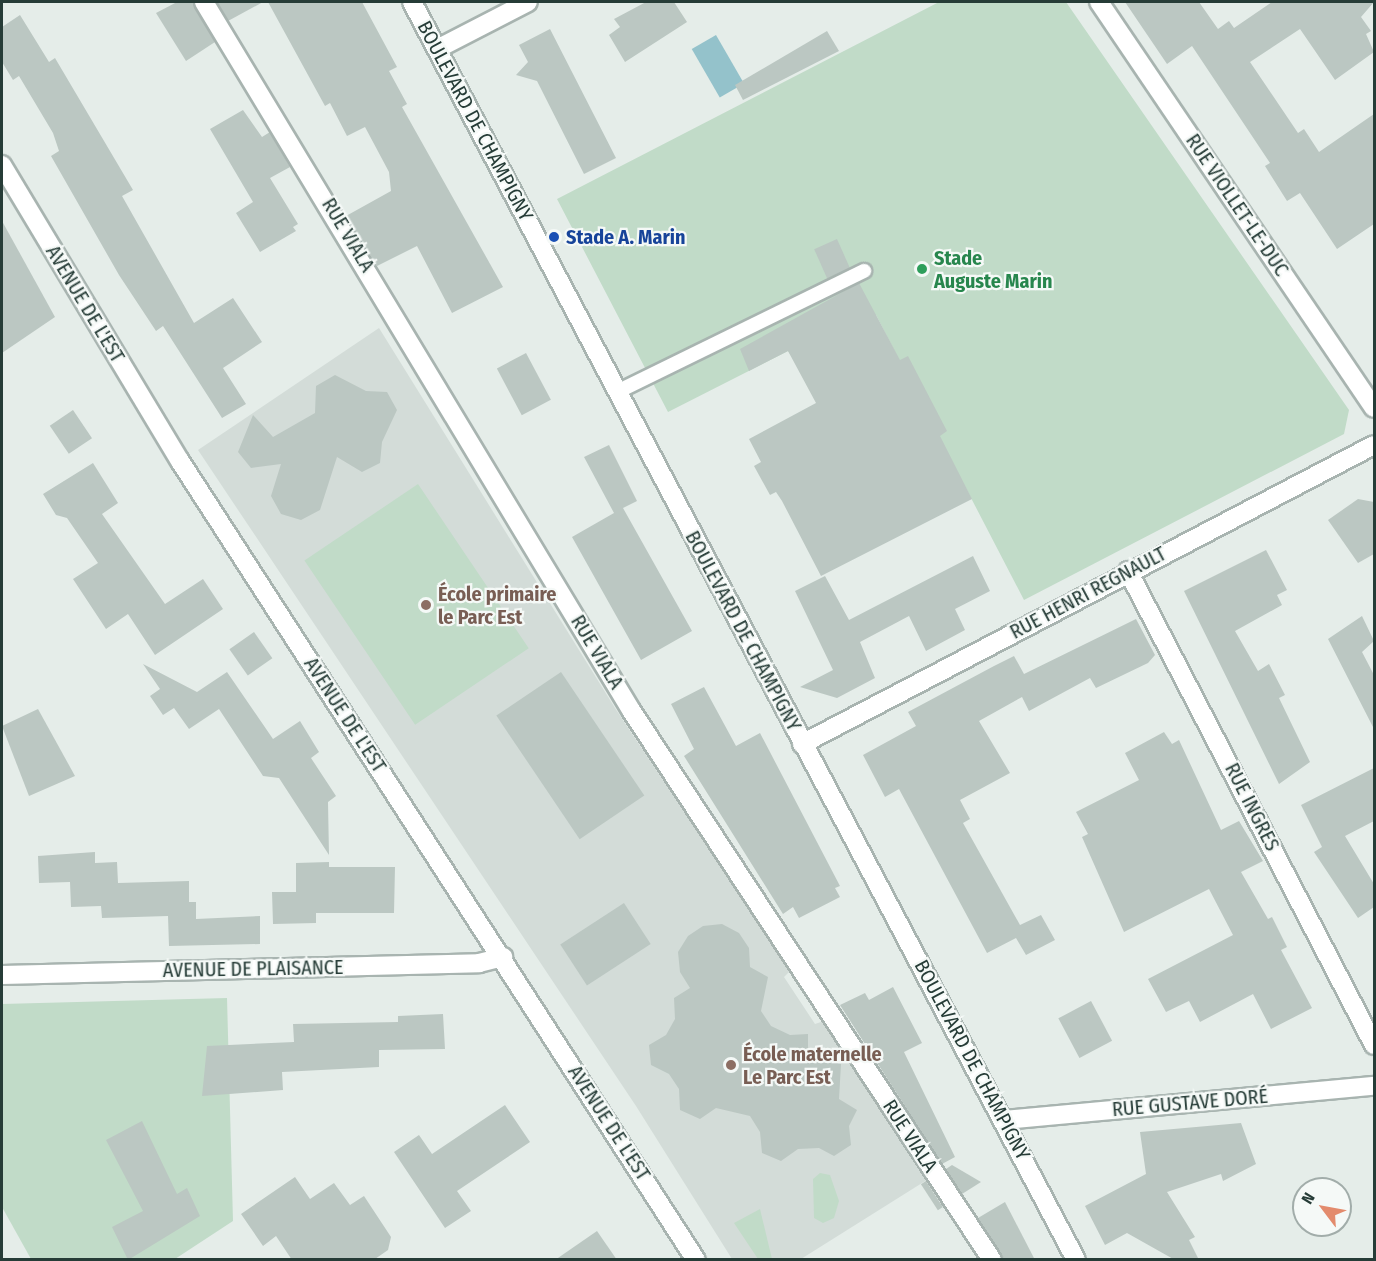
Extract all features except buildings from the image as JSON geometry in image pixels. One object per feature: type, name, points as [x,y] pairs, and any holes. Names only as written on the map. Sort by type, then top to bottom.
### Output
[{"type":"street","name":"RUE VIALA","points":[[204,2],[631,711],[992,1260]]},
{"type":"street","name":"BOULEVARD DE CHAMPIGNY","points":[[412,2],[620,391],[802,744],[1005,1120],[1076,1260]]},
{"type":"street","points":[[437,50],[528,2]]},
{"type":"street","name":"RUE VIOLLET-LE-DUC","points":[[1099,2],[1374,408]]},
{"type":"street","name":"AVENUE DE L'EST","points":[[2,165],[180,462],[503,957],[696,1260]]},
{"type":"street","name":"RUE HENRI REGNAULT","points":[[802,744],[1128,571],[1374,445]]},
{"type":"street","name":"RUE INGRES","points":[[1128,571],[1374,1045]]},
{"type":"street","name":"AVENUE DE PLAISANCE","points":[[2,975],[479,963],[503,957]]},
{"type":"street","name":"RUE GUSTAVE DORÉ","points":[[1005,1120],[1374,1086]]},
{"type":"lane","points":[[620,391],[864,271]]},
{"type":"shaded area","points":[[379,328],[615,708],[790,971],[784,977],[815,1024],[824,1021],[930,1178],[801,1259],[732,1259],[636,1106],[198,450]]},
{"type":"green space","name":"Stade Auguste Marin","points":[[939,2],[1066,2],[1349,410],[1344,434],[1024,600],[876,315],[792,357],[788,351],[668,412],[557,199]]},
{"type":"green space","points":[[418,484],[529,648],[415,725],[304,561]]},
{"type":"green space","points":[[227,998],[233,1221],[175,1259],[31,1259],[2,1207],[2,1004]]},
{"type":"green space","points":[[820,1173],[830,1175],[839,1201],[834,1218],[823,1223],[814,1218],[813,1179]]},
{"type":"green space","points":[[760,1209],[772,1259],[758,1259],[734,1223]]},
{"type":"water","points":[[716,35],[744,83],[720,97],[692,49]]},
{"type":"place","name":"Stade A. Marin","points":[[554,237]]},
{"type":"place","name":"Stade Auguste Marin","points":[[922,269]]},
{"type":"place","name":"École primaire le Parc Est","points":[[426,605]]},
{"type":"place","name":"École maternelle Le Parc Est","points":[[731,1065]]}]
